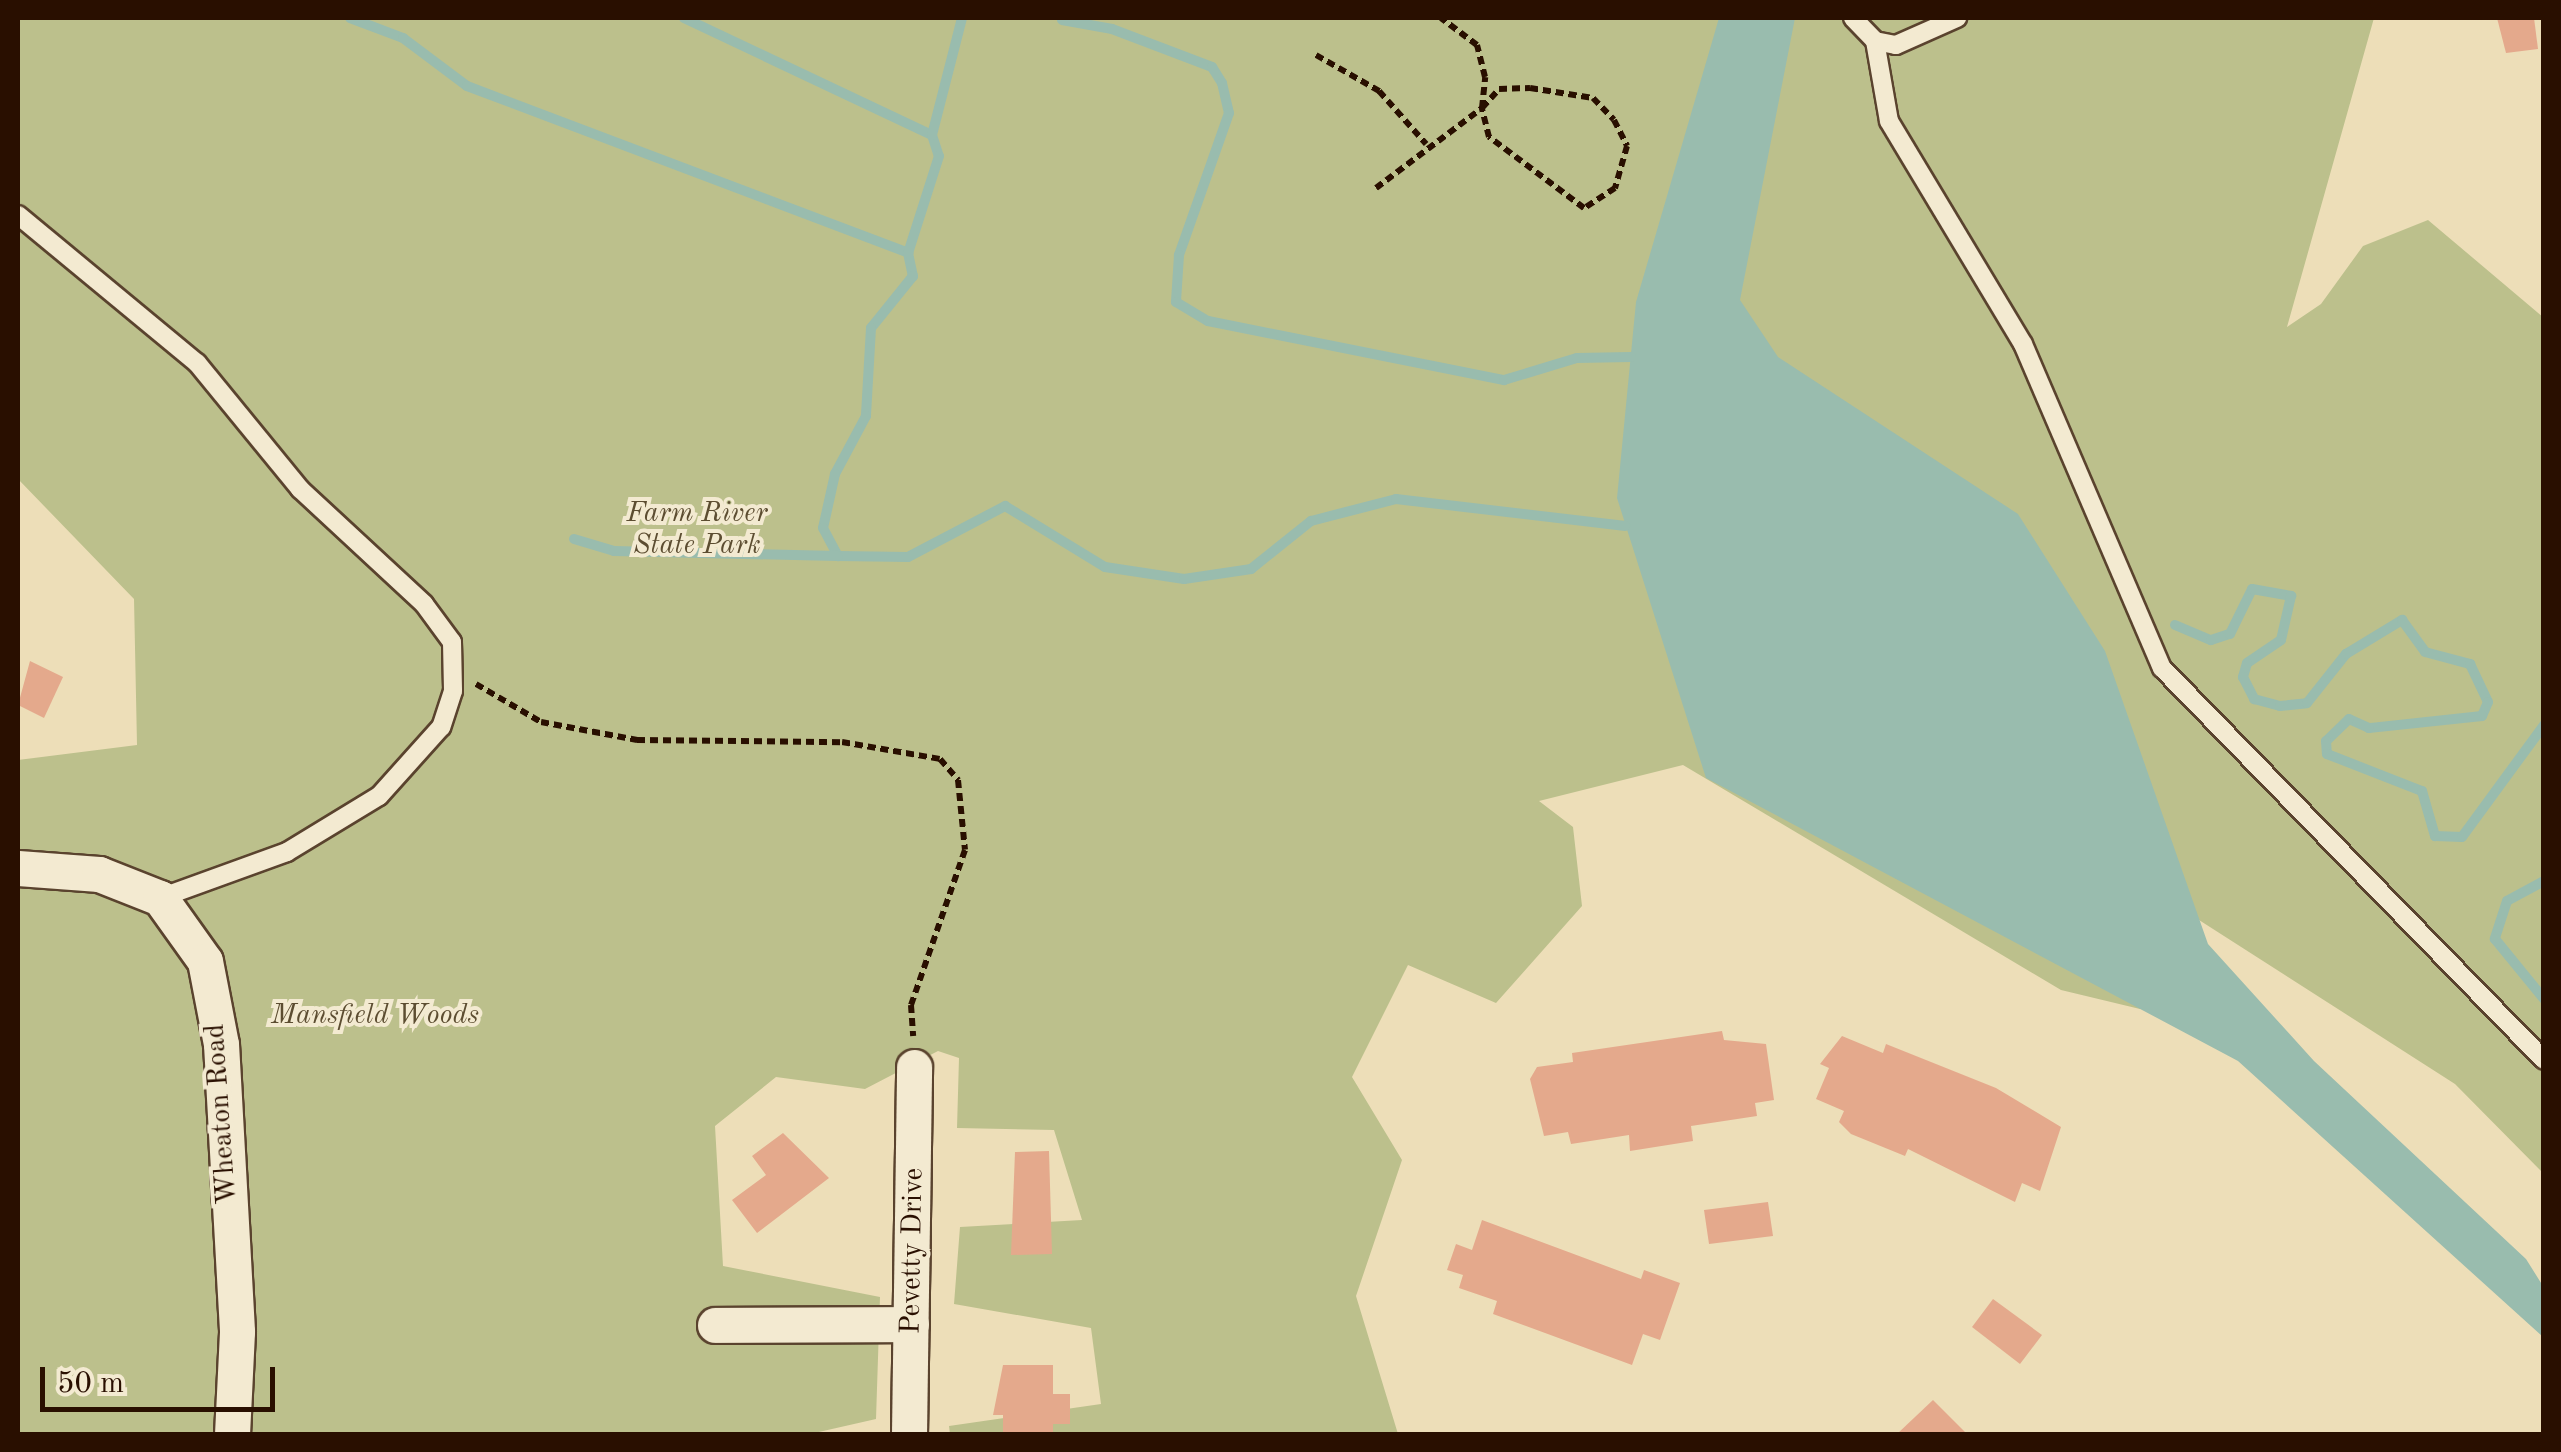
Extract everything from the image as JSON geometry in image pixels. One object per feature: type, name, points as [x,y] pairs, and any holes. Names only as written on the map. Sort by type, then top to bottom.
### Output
[{"type":"street","points":[[18,868],[99,874],[160,898]]},
{"type":"street","name":"Wheaton Road","points":[[160,898],[205,961],[222,1044],[237,1332],[232,1434]]},
{"type":"street","name":"Pevetty Drive","points":[[909,1434],[914,1067]]},
{"type":"street","points":[[715,1325],[912,1324]]},
{"type":"lane","points":[[1853,18],[1875,40],[1889,121],[2024,344],[2162,668],[2544,1060]]},
{"type":"lane","points":[[1875,40],[1918,40],[1957,18]]},
{"type":"lane","points":[[18,215],[198,363],[300,489],[438,618],[454,676],[441,727],[378,796],[287,852],[160,898]]},
{"type":"path","points":[[1376,188],[1426,144],[1482,108],[1499,89],[1594,98],[1628,146],[1616,188],[1584,208],[1560,196],[1489,137],[1482,108],[1476,44],[1441,18]]},
{"type":"path","points":[[1316,55],[1379,92],[1426,144]]},
{"type":"path","points":[[454,676],[541,722],[590,732],[842,742],[940,759],[958,780],[965,850],[911,1006],[914,1067]]},
{"type":"green space","name":"Farm River State Park","points":[[18,18],[2374,18],[2287,327],[2321,304],[2363,246],[2428,220],[2543,317],[2543,1173],[2455,1084],[2199,920],[2140,1009],[2061,990],[1683,765],[1539,801],[1573,827],[1582,906],[1496,1003],[1408,965],[1352,1077],[1402,1160],[1356,1296],[1398,1434],[950,1434],[949,1426],[1101,1404],[1091,1328],[954,1304],[960,1227],[1082,1220],[1054,1130],[957,1128],[959,1058],[938,1051],[865,1089],[776,1077],[715,1126],[723,1266],[880,1297],[876,1419],[810,1434],[18,1434],[18,760],[137,745],[134,599],[18,479]]},
{"type":"shaded area","points":[[1719,18],[1795,18],[1740,300],[1778,357],[2018,514],[2105,651],[2208,944],[2314,1061],[2526,1259],[2543,1286],[2543,1337],[2238,1061],[1706,778],[1617,498],[1636,302]]},
{"type":"building","points":[[2497,18],[2534,18],[2538,49],[2506,53]]},
{"type":"building","points":[[30,661],[63,677],[44,718],[18,705]]},
{"type":"building","points":[[1722,1031],[1724,1040],[1766,1044],[1774,1100],[1755,1103],[1757,1116],[1691,1126],[1693,1141],[1630,1151],[1629,1135],[1571,1144],[1568,1132],[1544,1136],[1530,1079],[1537,1067],[1573,1062],[1572,1053]]},
{"type":"building","points":[[1842,1036],[1883,1053],[1886,1044],[1996,1088],[2061,1127],[2040,1191],[2022,1183],[2015,1202],[1908,1149],[1905,1156],[1851,1134],[1839,1122],[1844,1111],[1816,1099],[1829,1068],[1820,1064]]},
{"type":"building","points":[[783,1133],[829,1178],[757,1233],[732,1200],[766,1175],[752,1156]]},
{"type":"building","points":[[1049,1151],[1052,1254],[1011,1255],[1015,1152]]},
{"type":"building","points":[[1768,1202],[1773,1236],[1709,1244],[1704,1210]]},
{"type":"building","points":[[1482,1220],[1641,1279],[1644,1270],[1680,1283],[1660,1340],[1643,1334],[1632,1365],[1493,1314],[1497,1301],[1459,1288],[1463,1275],[1447,1270],[1456,1244],[1472,1250]]},
{"type":"building","points":[[1993,1299],[2042,1335],[2020,1364],[1972,1327]]},
{"type":"building","points":[[1003,1365],[1053,1365],[1053,1394],[1070,1394],[1070,1424],[1053,1424],[1053,1434],[1003,1434],[1003,1415],[993,1415]]},
{"type":"building","points":[[1933,1400],[1967,1434],[1897,1434]]},
{"type":"waterway","points":[[350,18],[403,38],[467,86],[908,253],[913,276],[871,328],[866,416],[835,474],[823,528],[838,556],[908,557],[1005,506],[1105,567],[1184,579],[1251,569],[1311,521],[1396,499],[1625,526]]},
{"type":"waterway","points":[[684,18],[932,135],[939,156],[908,253]]},
{"type":"waterway","points":[[932,135],[962,18]]},
{"type":"waterway","points":[[1062,20],[1112,29],[1212,67],[1222,83],[1229,113],[1179,255],[1176,302],[1208,321],[1504,380],[1577,358],[1631,357]]},
{"type":"waterway","points":[[574,539],[614,551],[838,556]]},
{"type":"waterway","points":[[2175,625],[2211,640],[2230,634],[2252,589],[2291,596],[2281,640],[2247,663],[2243,677],[2254,699],[2280,706],[2307,703],[2346,654],[2402,620],[2425,652],[2470,664],[2488,702],[2482,716],[2369,728],[2349,719],[2326,741],[2327,754],[2422,791],[2435,836],[2462,837],[2544,725]]},
{"type":"waterway","points":[[2544,881],[2507,901],[2495,939],[2544,999]]},
{"type":"park label","name":"Mansfield Woods","points":[[375,1016]]}]
